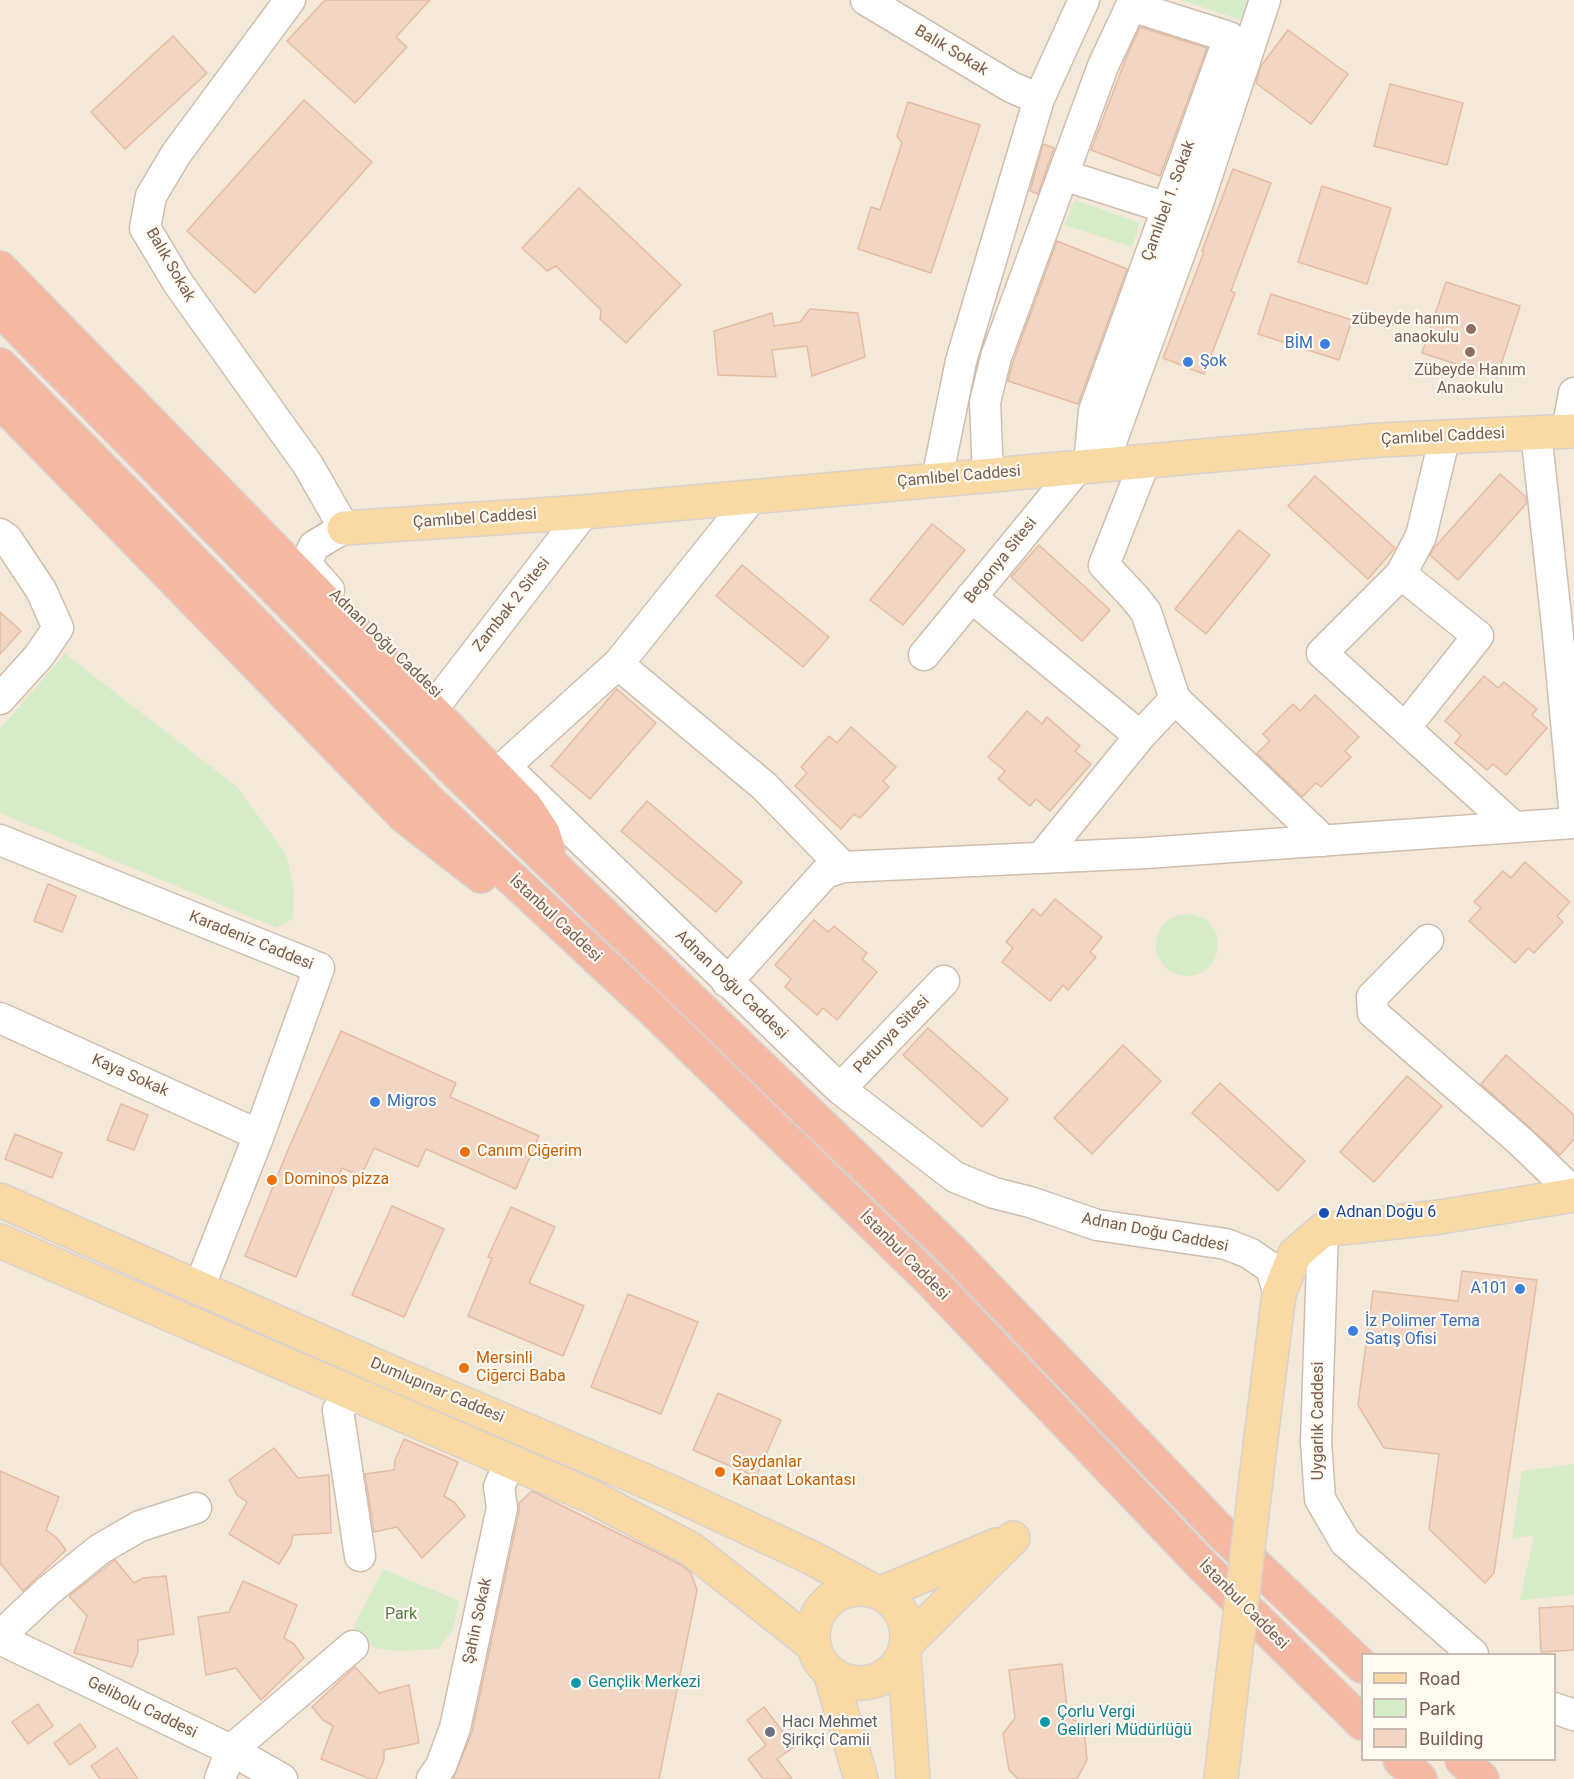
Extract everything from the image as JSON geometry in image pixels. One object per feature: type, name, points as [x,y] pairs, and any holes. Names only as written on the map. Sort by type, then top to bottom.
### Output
[{"type":"highway","points":[[0,268],[526,807],[543,833],[554,866]]},
{"type":"highway","points":[[0,309],[458,774],[955,1254],[1225,1536],[1361,1665]]},
{"type":"highway","name":"İstanbul Caddesi","points":[[0,366],[432,804],[655,1012],[931,1281],[1204,1567],[1361,1722]]},
{"type":"highway","points":[[0,401],[404,816],[503,893],[536,901]]},
{"type":"highway","points":[[1401,1761],[1420,1779]]},
{"type":"highway","points":[[1463,1761],[1482,1779]]},
{"type":"main road","name":"Çamlıbel Caddesi","points":[[344,528],[584,512],[1380,440],[1559,431]]},
{"type":"main road","points":[[1313,1245],[1440,1217],[1574,1194]]},
{"type":"main road","name":"Dumlupınar Caddesi","points":[[0,1200],[671,1492],[810,1557],[875,1591]]},
{"type":"main road","points":[[1313,1245],[1574,1216]]},
{"type":"main road","points":[[0,1241],[590,1496],[692,1549],[843,1679],[857,1683],[872,1681],[885,1676],[896,1667],[906,1649],[1013,1538],[875,1591]]},
{"type":"main road","name":"Adnan Doğu Caddesi","points":[[1221,1779],[1279,1294],[1313,1245]]},
{"type":"main road","points":[[861,1779],[813,1630],[826,1603],[839,1593],[854,1589],[875,1591],[891,1600],[905,1619],[908,1631],[906,1649],[913,1779]]},
{"type":"street","name":"Balık Sokak","points":[[290,0],[176,154],[151,196],[145,228],[178,283],[308,465],[344,528]]},
{"type":"street","name":"Balık Sokak","points":[[866,0],[1011,87],[1039,99]]},
{"type":"street","points":[[937,479],[961,361],[1039,99],[1084,0]]},
{"type":"street","points":[[988,474],[985,402],[996,357],[1063,175],[1180,212],[1265,0]]},
{"type":"street","name":"Çamlıbel 1. Sokak","points":[[1063,175],[1103,66],[1131,6],[1228,37],[1180,212],[1094,411],[1090,465]]},
{"type":"street","points":[[1574,393],[1559,431],[1558,635],[1574,807]]},
{"type":"street","points":[[1445,436],[1421,536],[1401,574],[1322,653],[1515,827]]},
{"type":"street","points":[[1145,461],[1106,554],[1104,565],[1136,598],[1146,612],[1175,699],[1324,841]]},
{"type":"street","name":"Begonya Sitesi","points":[[924,655],[971,597],[1090,465]]},
{"type":"street","points":[[505,766],[618,664],[752,496]]},
{"type":"street","name":"Zambak 2 Sitesi","points":[[441,698],[584,512]]},
{"type":"street","name":"Adnan Doğu Caddesi","points":[[344,528],[314,546],[306,564],[317,579],[441,698],[505,766],[840,1089],[955,1177],[994,1193],[1030,1202],[1097,1225],[1226,1244],[1249,1253],[1271,1268],[1279,1294]]},
{"type":"street","points":[[0,534],[8,538],[41,590],[57,628],[39,656],[0,699]]},
{"type":"street","points":[[1401,574],[1479,636],[1405,729]]},
{"type":"street","points":[[971,597],[1140,736]]},
{"type":"street","points":[[618,664],[764,786],[843,867]]},
{"type":"street","points":[[1041,858],[1140,736],[1175,699]]},
{"type":"street","points":[[727,982],[825,873],[843,867],[1324,841],[1574,823]]},
{"type":"street","name":"Karadeniz Caddesi","points":[[0,840],[319,968],[259,1135],[199,1288]]},
{"type":"street","points":[[1428,940],[1372,997],[1373,1013],[1520,1141],[1574,1194]]},
{"type":"street","name":"Petunya Sitesi","points":[[840,1089],[944,981]]},
{"type":"street","name":"Kaya Sokak","points":[[0,1018],[259,1135]]},
{"type":"street","name":"Uygarlık Caddesi","points":[[1313,1245],[1316,1442],[1320,1499],[1345,1542],[1472,1653]]},
{"type":"street","points":[[352,1393],[338,1410],[360,1556]]},
{"type":"street","name":"Şahin Sokak","points":[[432,1779],[441,1766],[455,1728],[502,1508],[499,1487],[510,1461]]},
{"type":"street","points":[[0,1638],[48,1591],[100,1549],[140,1526],[195,1508]]},
{"type":"street","name":"Gelibolu Caddesi","points":[[0,1638],[231,1750],[282,1779]]},
{"type":"street","points":[[220,1779],[231,1750],[353,1646]]},
{"type":"street","points":[[1556,1709],[1574,1715]]},
{"type":"shaded area","points":[[0,0],[1574,0],[1574,1779],[0,1779]]},
{"type":"green space","points":[[1181,0],[1262,0],[1256,25]]},
{"type":"green space","points":[[1075,200],[1140,223],[1132,247],[1064,225]]},
{"type":"green space","points":[[65,654],[236,786],[286,854],[294,891],[293,918],[277,928],[0,813],[0,729]]},
{"type":"green space","points":[[1187,914],[1204,919],[1209,923],[1213,928],[1218,945],[1213,962],[1209,967],[1204,971],[1187,976],[1170,971],[1165,967],[1161,962],[1156,945],[1161,928],[1165,923],[1170,919]]},
{"type":"green space","points":[[1574,1464],[1574,1595],[1520,1600],[1534,1535],[1512,1539],[1522,1471]]},
{"type":"green space","name":"Park","points":[[383,1569],[459,1601],[453,1630],[438,1649],[396,1651],[375,1648],[353,1628]]},
{"type":"building","points":[[325,0],[430,0],[396,37],[407,47],[355,103],[287,41]]},
{"type":"building","points":[[1140,27],[1207,48],[1160,176],[1091,150]]},
{"type":"building","points":[[1288,30],[1348,74],[1311,124],[1256,83],[1261,66]]},
{"type":"building","points":[[173,36],[207,73],[125,149],[91,112]]},
{"type":"building","points":[[1390,84],[1463,103],[1447,165],[1374,146]]},
{"type":"building","points":[[304,100],[372,162],[255,293],[187,231]]},
{"type":"building","points":[[908,102],[980,125],[931,273],[858,249],[871,207],[880,210],[902,143],[897,136]]},
{"type":"building","points":[[1043,144],[1054,148],[1038,194],[1030,191]]},
{"type":"building","points":[[1233,169],[1271,183],[1231,291],[1235,293],[1204,374],[1163,358]]},
{"type":"building","points":[[1322,186],[1391,208],[1367,284],[1298,262]]},
{"type":"building","points":[[579,188],[681,285],[626,343],[600,319],[601,310],[556,266],[547,271],[522,248]]},
{"type":"building","points":[[1057,241],[1127,269],[1078,404],[1008,381]]},
{"type":"building","name":"zübeyde hanım anaokulu","points":[[1446,282],[1520,306],[1497,377],[1422,353]]},
{"type":"building","points":[[1271,294],[1352,320],[1339,360],[1258,334]]},
{"type":"building","points":[[810,309],[858,313],[865,357],[812,376],[807,346],[772,350],[776,377],[718,375],[714,331],[772,313],[774,326],[800,322]]},
{"type":"building","points":[[1500,474],[1526,497],[1526,504],[1458,580],[1430,555]]},
{"type":"building","points":[[1315,476],[1395,548],[1368,579],[1288,506]]},
{"type":"building","points":[[932,524],[965,550],[903,625],[870,600]]},
{"type":"building","points":[[1239,530],[1270,555],[1206,634],[1175,609]]},
{"type":"building","points":[[1039,545],[1110,610],[1082,641],[1011,577]]},
{"type":"building","points":[[742,565],[829,637],[803,667],[716,596]]},
{"type":"building","points":[[0,612],[21,631],[0,654]]},
{"type":"building","points":[[1484,676],[1498,688],[1504,682],[1537,709],[1532,715],[1547,728],[1506,775],[1493,764],[1487,770],[1455,743],[1461,735],[1445,721]]},
{"type":"building","points":[[617,689],[656,723],[590,799],[551,766]]},
{"type":"building","points":[[1315,695],[1359,737],[1345,751],[1351,757],[1321,787],[1316,783],[1302,797],[1257,753],[1270,741],[1263,734],[1293,704],[1300,711]]},
{"type":"building","points":[[1027,711],[1042,724],[1047,717],[1080,746],[1075,751],[1091,764],[1050,811],[1036,799],[1030,806],[998,779],[1005,771],[988,757]]},
{"type":"building","points":[[851,727],[896,767],[883,781],[889,787],[860,818],[854,814],[841,829],[795,786],[807,773],[801,767],[829,736],[837,743]]},
{"type":"building","points":[[647,801],[742,882],[716,912],[621,831]]},
{"type":"building","points":[[1525,862],[1570,902],[1557,916],[1563,922],[1534,953],[1528,948],[1515,963],[1469,921],[1481,908],[1474,902],[1503,871],[1511,878]]},
{"type":"building","points":[[48,884],[76,896],[62,932],[34,921]]},
{"type":"building","points":[[1055,899],[1102,937],[1090,952],[1096,957],[1068,990],[1063,985],[1050,1001],[1002,962],[1013,948],[1006,942],[1033,909],[1041,916]]},
{"type":"building","points":[[814,920],[828,932],[834,926],[867,953],[862,959],[877,972],[837,1020],[823,1008],[817,1015],[785,987],[791,979],[775,965]]},
{"type":"building","points":[[928,1028],[1008,1099],[982,1127],[903,1055]]},
{"type":"building","points":[[341,1031],[456,1083],[450,1097],[539,1136],[516,1189],[426,1149],[418,1167],[374,1148],[361,1176],[342,1168],[296,1277],[245,1256],[290,1145]]},
{"type":"building","points":[[1123,1045],[1161,1081],[1092,1154],[1054,1118]]},
{"type":"building","points":[[1506,1055],[1574,1115],[1574,1139],[1560,1155],[1481,1084]]},
{"type":"building","points":[[1407,1076],[1442,1106],[1374,1182],[1340,1152]]},
{"type":"building","points":[[1220,1083],[1305,1161],[1278,1191],[1192,1113]]},
{"type":"building","points":[[121,1104],[148,1115],[134,1150],[107,1140]]},
{"type":"building","points":[[15,1134],[62,1153],[52,1178],[5,1159]]},
{"type":"building","points":[[392,1206],[444,1229],[404,1317],[352,1295]]},
{"type":"building","points":[[511,1207],[555,1227],[529,1283],[584,1306],[563,1356],[468,1316],[492,1258],[488,1257]]},
{"type":"building","points":[[1462,1271],[1537,1280],[1494,1573],[1485,1583],[1429,1529],[1439,1454],[1384,1448],[1358,1405],[1373,1291],[1458,1301]]},
{"type":"building","points":[[628,1294],[698,1322],[661,1414],[591,1387]]},
{"type":"building","points":[[718,1393],[781,1420],[756,1477],[693,1450]]},
{"type":"building","points":[[404,1439],[458,1462],[444,1496],[454,1502],[465,1516],[422,1558],[397,1527],[374,1532],[365,1474],[394,1470],[395,1460]]},
{"type":"building","points":[[274,1448],[298,1478],[329,1475],[331,1533],[293,1535],[291,1545],[279,1564],[229,1534],[247,1502],[237,1495],[229,1480]]},
{"type":"building","points":[[0,1471],[59,1497],[46,1530],[56,1537],[66,1550],[23,1591],[0,1563]]},
{"type":"building","name":"Gençlik Merkezi","points":[[532,1491],[654,1551],[691,1573],[697,1590],[659,1779],[453,1779],[472,1732],[519,1512],[519,1503]]},
{"type":"building","points":[[115,1560],[134,1583],[143,1578],[166,1576],[174,1634],[138,1640],[138,1652],[132,1667],[74,1653],[87,1616],[69,1596]]},
{"type":"building","points":[[243,1581],[297,1605],[284,1638],[294,1644],[304,1658],[261,1700],[236,1668],[206,1675],[198,1617],[229,1612]]},
{"type":"building","points":[[1574,1606],[1574,1650],[1541,1652],[1539,1608]]},
{"type":"building","name":"Çorlu Vergi Gelirleri Müdürlüğü","points":[[1062,1664],[1068,1716],[1084,1726],[1087,1760],[1077,1779],[1018,1779],[1009,1770],[1003,1734],[1015,1718],[1009,1670]]},
{"type":"building","points":[[355,1667],[379,1693],[409,1685],[419,1743],[384,1750],[384,1760],[376,1779],[370,1779],[321,1759],[333,1726],[323,1720],[312,1707]]},
{"type":"building","points":[[38,1704],[53,1726],[28,1744],[12,1722]]},
{"type":"building","name":"Hacı Mehmet Şirikçi Camii","points":[[764,1707],[794,1747],[777,1759],[792,1779],[763,1779],[748,1759],[766,1745],[747,1720]]},
{"type":"building","points":[[80,1724],[96,1747],[70,1765],[54,1743]]},
{"type":"building","points":[[117,1748],[138,1779],[100,1779],[91,1766]]},
{"type":"place","name":"zübeyde hanım anaokulu","points":[[1471,329]]},
{"type":"place","name":"BİM","points":[[1325,344]]},
{"type":"place","name":"Zübeyde Hanım Anaokulu","points":[[1470,352]]},
{"type":"place","name":"Şok","points":[[1188,362]]},
{"type":"place","name":"Migros","points":[[375,1102]]},
{"type":"place","name":"Canım Ciğerim","points":[[465,1152]]},
{"type":"place","name":"Dominos pizza","points":[[272,1180]]},
{"type":"place","name":"Adnan Doğu 6","points":[[1324,1213]]},
{"type":"place","name":"A101","points":[[1520,1289]]},
{"type":"place","name":"İz Polimer Tema Satış Ofisi","points":[[1353,1331]]},
{"type":"place","name":"Mersinli Ciğerci Baba","points":[[464,1368]]},
{"type":"place","name":"Saydanlar Kanaat Lokantası","points":[[720,1472]]},
{"type":"place","name":"Gençlik Merkezi","points":[[576,1683]]},
{"type":"place","name":"Çorlu Vergi Gelirleri Müdürlüğü","points":[[1045,1722]]},
{"type":"place","name":"Hacı Mehmet Şirikçi Camii","points":[[770,1732]]}]
